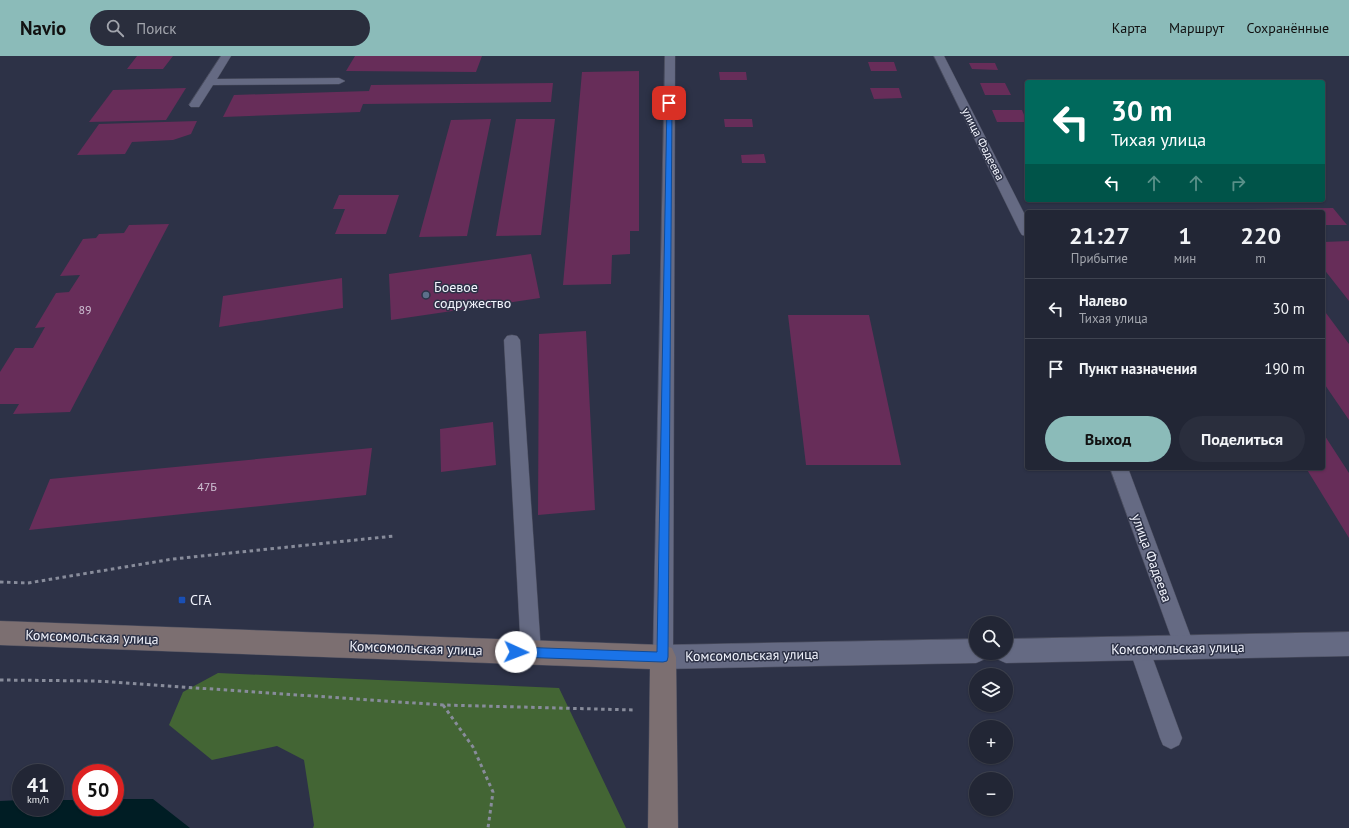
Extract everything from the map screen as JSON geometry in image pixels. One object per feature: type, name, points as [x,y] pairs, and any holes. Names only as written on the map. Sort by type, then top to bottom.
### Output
[{"type":"main road","name":"Комсомольская улица","points":[[0,633],[663,657]]},
{"type":"main road","points":[[663,657],[663,828]]},
{"type":"street","name":"Комсомольская улица","points":[[1013,651],[1349,644]]},
{"type":"street","name":"Комсомольская улица","points":[[663,657],[969,651]]},
{"type":"lane","points":[[196,105],[226,56]]},
{"type":"lane","points":[[663,657],[670,56]]},
{"type":"lane","name":"улица Фадеева","points":[[940,56],[1025,228]]},
{"type":"lane","points":[[210,82],[339,81]]},
{"type":"lane","points":[[512,340],[531,652]]},
{"type":"lane","name":"улица Фадеева","points":[[1120,470],[1185,648]]},
{"type":"lane","points":[[1139,648],[1171,738]]},
{"type":"path","points":[[0,582],[28,583],[173,559],[394,536]]},
{"type":"path","points":[[0,680],[96,681],[443,704],[663,711]]},
{"type":"path","points":[[443,704],[473,747],[493,792],[488,828]]},
{"type":"green space","points":[[218,673],[559,688],[626,828],[313,828],[314,825],[304,760],[277,746],[212,760],[169,725],[183,692]]},
{"type":"water","points":[[124,799],[153,799],[190,828],[0,828],[0,801],[12,800],[12,816],[64,816],[64,800],[72,800],[72,816],[124,816]]},
{"type":"building","points":[[137,56],[173,56],[163,69],[127,69]]},
{"type":"building","points":[[355,56],[482,56],[476,72],[346,71]]},
{"type":"building","points":[[868,62],[894,62],[897,71],[871,71]]},
{"type":"building","points":[[969,63],[995,63],[998,70],[972,69]]},
{"type":"building","points":[[639,71],[639,231],[630,231],[630,254],[612,255],[611,284],[563,285],[582,72]]},
{"type":"building","points":[[719,72],[746,72],[747,80],[720,80]]},
{"type":"building","points":[[553,83],[551,102],[363,104],[360,112],[223,117],[234,95],[369,91],[371,85]]},
{"type":"building","points":[[980,83],[1005,83],[1011,95],[985,95]]},
{"type":"building","points":[[186,88],[166,120],[89,122],[113,90]]},
{"type":"building","points":[[870,88],[899,88],[902,98],[874,99]]},
{"type":"building","points":[[992,110],[1022,110],[1025,117],[1025,122],[997,122]]},
{"type":"building","points":[[491,119],[467,236],[419,237],[451,120]]},
{"type":"building","points":[[516,119],[555,119],[541,235],[496,236]]},
{"type":"building","points":[[724,119],[752,119],[753,127],[725,127]]},
{"type":"building","points":[[197,121],[191,134],[173,140],[132,142],[125,154],[77,155],[99,124]]},
{"type":"building","points":[[764,154],[766,163],[742,163],[741,155]]},
{"type":"building","points":[[339,195],[399,195],[386,234],[335,234],[345,209],[333,209]]},
{"type":"building","points":[[1333,208],[1347,225],[1325,225],[1325,210],[1146,210]]},
{"type":"building","points":[[169,224],[70,412],[13,414],[19,404],[0,404],[0,372],[15,348],[33,348],[45,327],[35,328],[56,293],[69,292],[80,275],[60,276],[83,239],[96,238],[99,234],[124,233],[129,225]]},
{"type":"building","points":[[1349,241],[1349,301],[1325,271],[1325,242]]},
{"type":"building","points":[[531,254],[540,298],[391,320],[389,274]]},
{"type":"building","points":[[342,278],[343,308],[219,327],[223,296]]},
{"type":"building","points":[[1325,312],[1349,344],[1349,420],[1325,385]]},
{"type":"building","points":[[788,315],[869,315],[901,465],[806,465]]},
{"type":"building","points":[[586,331],[595,510],[538,515],[539,334]]},
{"type":"building","points":[[493,422],[496,465],[441,472],[440,429]]},
{"type":"building","points":[[1325,436],[1349,473],[1349,538],[1307,470],[1325,470]]},
{"type":"building","points":[[372,448],[366,495],[29,530],[50,479]]},
{"type":"place","name":"Боевое содружество","points":[[426,295]]},
{"type":"place","name":"СГА","points":[[182,600]]},
{"type":"route","points":[[516,652],[663,657],[669,103]]}]
